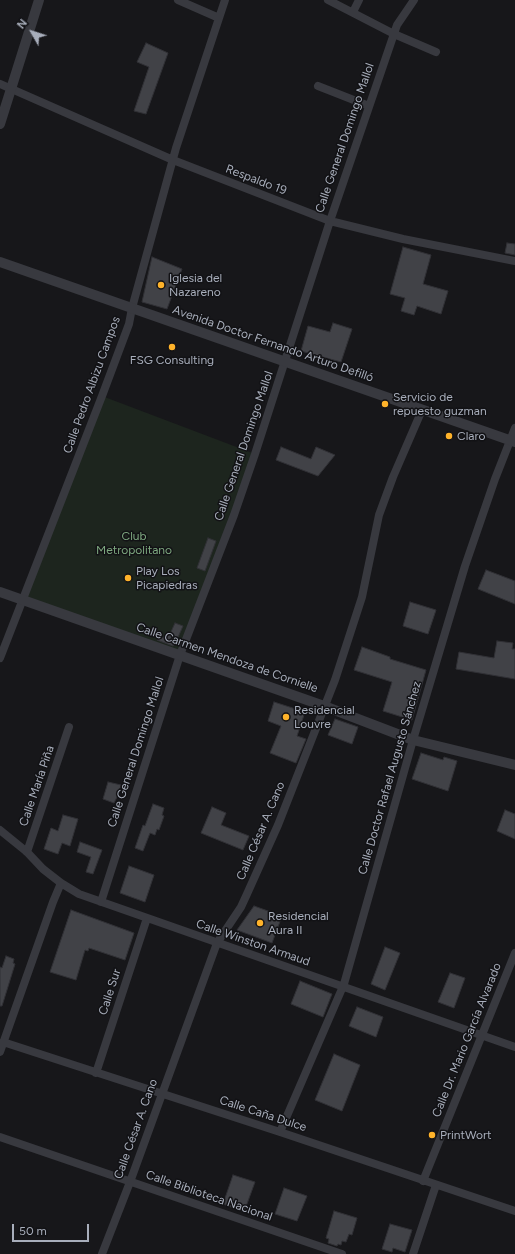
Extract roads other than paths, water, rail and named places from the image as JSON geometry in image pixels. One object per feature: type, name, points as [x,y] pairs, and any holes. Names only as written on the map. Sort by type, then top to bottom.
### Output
[{"type":"street","points":[[0,124],[12,90],[39,0]]},
{"type":"street","points":[[178,0],[219,18]]},
{"type":"street","name":"Calle Pedro Albizu Campos","points":[[0,658],[129,324],[132,308],[173,160],[225,0]]},
{"type":"street","points":[[328,0],[394,34],[436,52]]},
{"type":"street","points":[[353,12],[359,0]]},
{"type":"street","name":"Calle General Domingo Mallol","points":[[101,902],[180,655],[234,515],[330,222],[397,25],[414,0]]},
{"type":"street","name":"Respaldo 19","points":[[0,84],[173,160],[330,222],[403,239],[515,261]]},
{"type":"street","points":[[318,86],[369,106]]},
{"type":"street","name":"Avenida Doctor Fernando Arturo Defilló","points":[[0,262],[513,441]]},
{"type":"street","name":"Calle César A. Cano","points":[[102,1254],[130,1182],[216,943],[241,907],[247,894],[278,825],[335,680],[362,597],[383,501],[422,410]]},
{"type":"street","name":"Calle Doctor Rafael Augusto Sánchez","points":[[280,1132],[343,987],[413,740],[465,566],[495,479],[513,441],[515,428]]},
{"type":"street","name":"Calle Carmen Mendoza de Cornielle","points":[[0,592],[324,706],[413,740],[515,765]]},
{"type":"street","name":"Calle María Piña","points":[[27,852],[69,727]]},
{"type":"street","name":"Calle Winston Armaud","points":[[0,830],[27,852],[43,869],[61,883],[79,894],[515,1047]]},
{"type":"street","points":[[0,1052],[61,883]]},
{"type":"street","name":"Calle Sur","points":[[96,1073],[147,918]]},
{"type":"street","name":"Calle Dr. Mario García Alvarado","points":[[423,1181],[515,952]]},
{"type":"street","name":"Calle Caña Dulce","points":[[3,1042],[280,1132],[515,1211]]},
{"type":"street","name":"Calle Biblioteca Nacional","points":[[0,1137],[342,1254]]},
{"type":"street","points":[[413,1254],[436,1185]]},
{"type":"place","name":"Iglesia del Nazareno","points":[[161,285]]},
{"type":"place","name":"FSG Consulting","points":[[172,347]]},
{"type":"place","name":"Servicio de repuesto guzman","points":[[385,404]]},
{"type":"place","name":"Claro","points":[[449,436]]},
{"type":"place","name":"Play Los Picapiedras","points":[[128,578]]},
{"type":"place","name":"Residencial Louvre","points":[[286,717]]},
{"type":"place","name":"Residencial Aura II","points":[[260,923]]},
{"type":"place","name":"PrintWort","points":[[432,1135]]},
{"type":"park label","name":"Club Metropolitano","points":[[134,543]]}]
